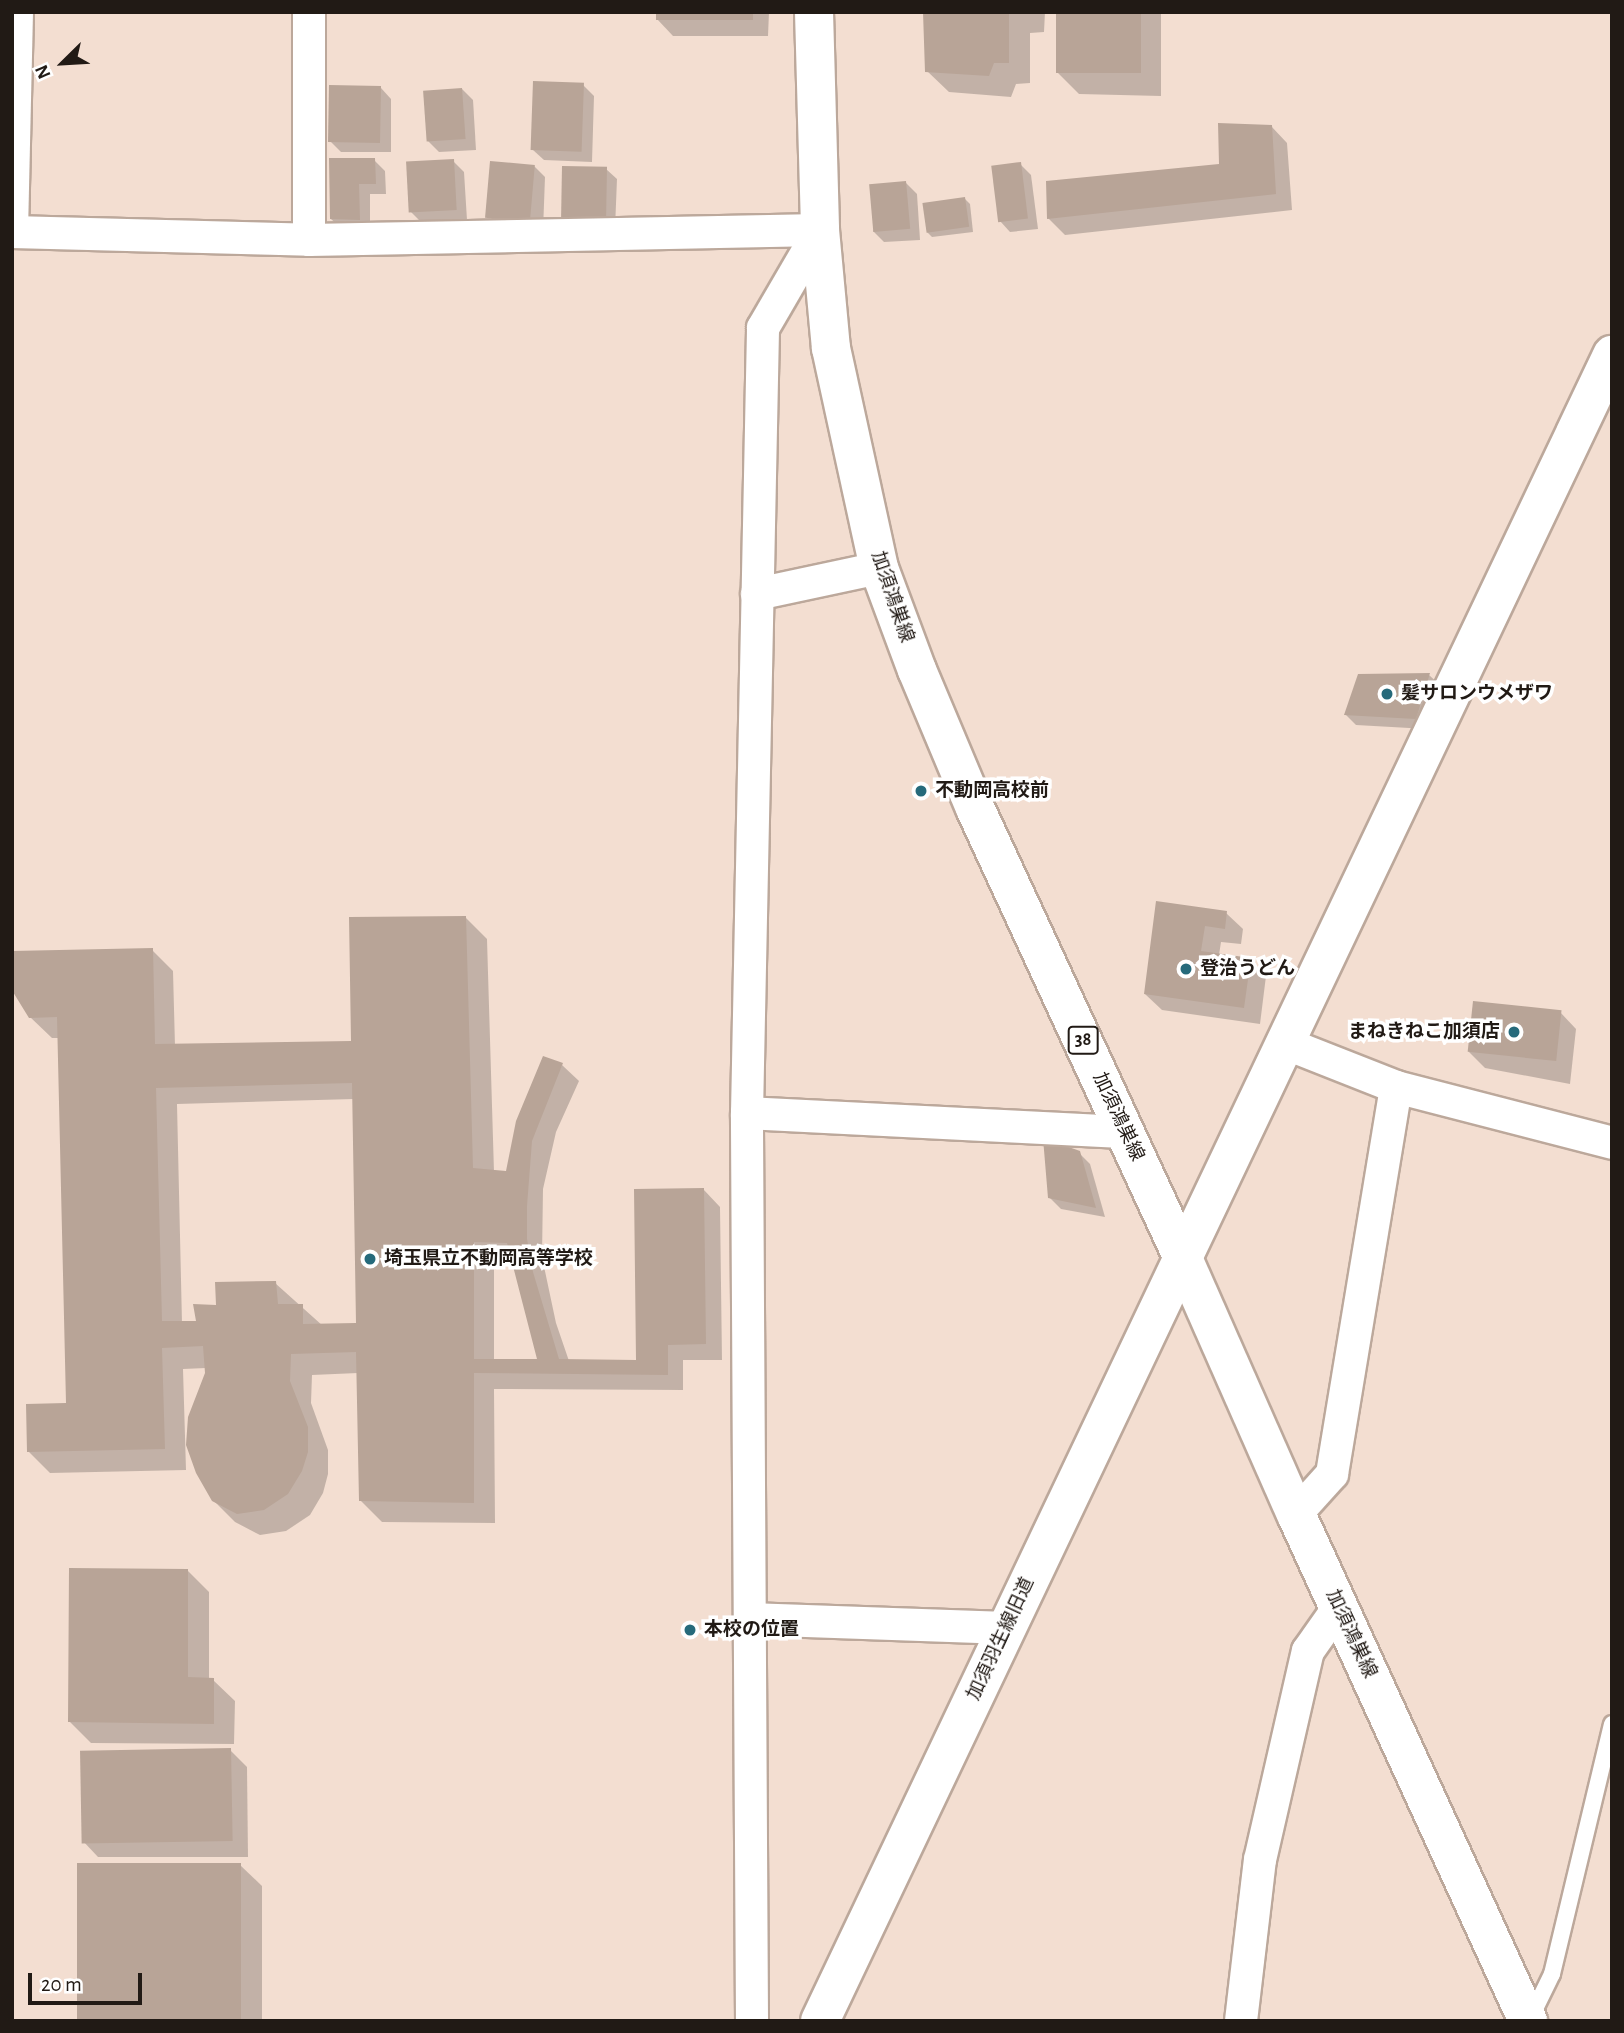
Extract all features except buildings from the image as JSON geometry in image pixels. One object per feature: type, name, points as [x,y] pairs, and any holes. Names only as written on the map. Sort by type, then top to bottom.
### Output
[{"type":"main road","name":"加須鴻巣線","points":[[814,12],[820,230],[831,348],[879,568],[917,670],[975,808],[1126,1132],[1296,1514],[1528,2021]]},
{"type":"main road","name":"加須羽生線旧道","points":[[820,2021],[1612,355]]},
{"type":"street","points":[[17,12],[12,232],[309,240],[820,230]]},
{"type":"street","points":[[309,12],[309,240]]},
{"type":"street","points":[[752,2021],[747,1113],[763,328],[820,230]]},
{"type":"street","points":[[757,594],[879,568]]},
{"type":"street","points":[[1286,1045],[1396,1087],[1612,1143]]},
{"type":"street","points":[[1296,1514],[1332,1475],[1396,1087]]},
{"type":"street","points":[[747,1113],[1126,1132]]},
{"type":"street","points":[[1241,2021],[1260,1860],[1308,1651],[1339,1607]]},
{"type":"street","points":[[750,1619],[1006,1628]]},
{"type":"lane","points":[[1528,2021],[1552,1974],[1612,1724]]},
{"type":"place","name":"髪サロンウメザワ","points":[[1387,694]]},
{"type":"place","name":"不動岡高校前","points":[[921,791]]},
{"type":"place","name":"登治うどん","points":[[1186,969]]},
{"type":"place","name":"まねきねこ加須店","points":[[1514,1032]]},
{"type":"place","name":"埼玉県立不動岡高等学校","points":[[370,1259]]},
{"type":"place","name":"本校の位置","points":[[690,1630]]}]
